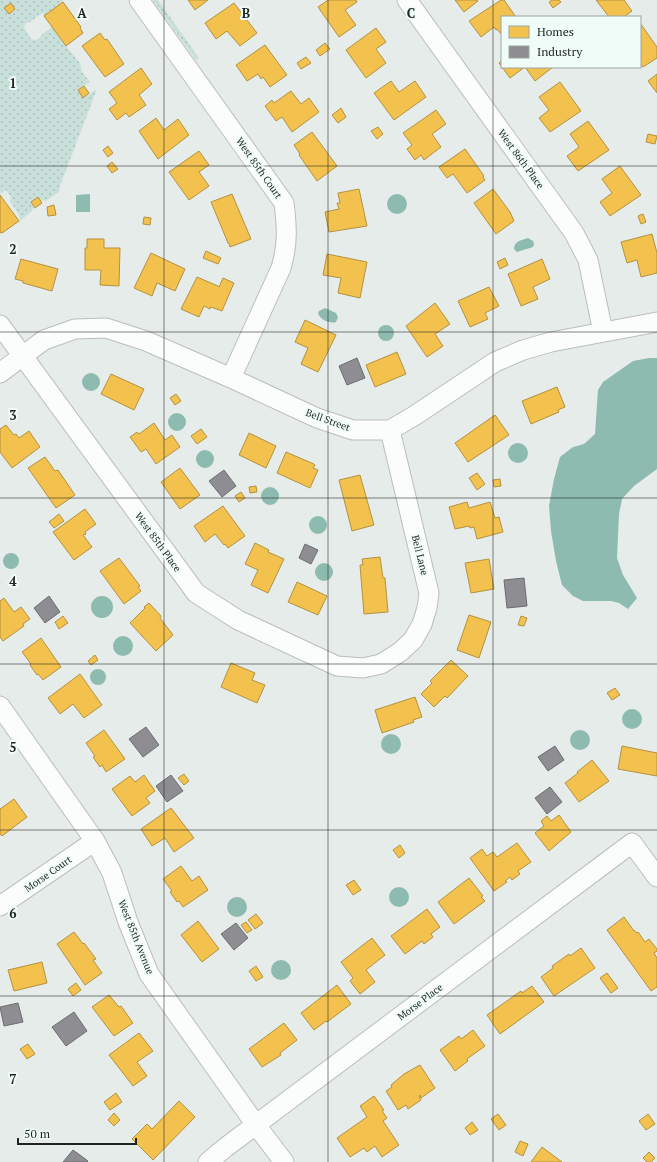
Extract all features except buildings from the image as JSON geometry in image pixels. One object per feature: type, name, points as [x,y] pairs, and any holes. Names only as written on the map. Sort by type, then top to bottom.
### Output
[{"type":"street","name":"West 85th Court","points":[[139,0],[284,203],[288,228],[286,250],[282,268],[231,378]]},
{"type":"street","name":"West 86th Place","points":[[407,0],[574,233],[588,260],[603,332]]},
{"type":"street","points":[[390,430],[414,416],[495,362],[522,350],[551,342],[657,322]]},
{"type":"street","name":"West 85th Place","points":[[0,325],[196,593],[238,620],[337,666],[363,668],[381,664]]},
{"type":"street","name":"Bell Street","points":[[0,373],[44,340],[75,329],[106,328],[146,341],[317,418],[353,430],[390,430]]},
{"type":"street","name":"Bell Lane","points":[[381,664],[400,652],[414,640],[422,624],[427,608],[429,593],[390,430]]},
{"type":"street","name":"West 85th Avenue","points":[[0,706],[95,841],[112,873],[128,922],[150,974],[256,1125],[284,1162]]},
{"type":"street","name":"Morse Court","points":[[0,906],[95,841]]},
{"type":"street","name":"Morse Place","points":[[208,1162],[632,843],[657,877]]},
{"type":"shaded area","points":[[0,0],[63,0],[63,2],[44,16],[42,13],[30,22],[26,23],[24,27],[31,39],[35,40],[40,38],[41,35],[52,27],[80,63],[82,72],[90,82],[78,90],[83,98],[97,89],[59,192],[46,201],[40,200],[38,197],[31,202],[34,206],[32,211],[20,221],[19,215],[10,201],[11,197],[6,190],[0,193]]},
{"type":"shaded area","points":[[153,0],[158,0],[199,58],[196,60]]},
{"type":"shaded area","points":[[90,194],[90,212],[76,212],[76,195]]},
{"type":"shaded area","points":[[393,194],[401,194],[407,200],[407,208],[401,214],[393,214],[387,208],[387,200]]},
{"type":"shaded area","points":[[528,238],[533,241],[533,247],[517,252],[514,249],[515,244]]},
{"type":"shaded area","points":[[325,308],[336,313],[338,317],[336,322],[326,321],[321,318],[318,313]]},
{"type":"shaded area","points":[[383,325],[389,325],[394,330],[392,339],[389,341],[383,341],[378,336],[378,330]]},
{"type":"shaded area","points":[[657,358],[657,469],[634,486],[622,499],[619,514],[617,558],[623,575],[637,598],[628,609],[619,603],[611,601],[583,601],[573,596],[562,585],[551,531],[549,506],[560,457],[573,447],[584,444],[595,434],[598,390],[603,382],[633,361]]},
{"type":"shaded area","points":[[91,373],[97,376],[100,382],[97,388],[91,391],[85,388],[82,382],[85,376]]},
{"type":"shaded area","points":[[177,413],[183,416],[186,422],[183,428],[177,431],[171,428],[168,422],[171,416]]},
{"type":"shaded area","points":[[514,443],[522,443],[528,449],[528,457],[522,463],[514,463],[508,457],[508,449]]},
{"type":"shaded area","points":[[205,450],[211,453],[214,459],[211,465],[205,468],[199,465],[196,459],[199,453]]},
{"type":"shaded area","points":[[270,487],[276,490],[279,496],[276,502],[270,505],[264,502],[261,496],[264,490]]},
{"type":"shaded area","points":[[318,516],[324,519],[327,525],[324,531],[318,534],[312,531],[309,525],[312,519]]},
{"type":"shaded area","points":[[8,553],[14,553],[19,558],[17,567],[14,569],[8,569],[3,564],[3,558]]},
{"type":"shaded area","points":[[324,563],[330,566],[333,572],[330,578],[324,581],[318,578],[315,572],[318,566]]},
{"type":"shaded area","points":[[102,596],[110,599],[113,607],[110,615],[102,618],[94,615],[91,607],[94,599]]},
{"type":"shaded area","points":[[119,636],[127,636],[133,642],[133,650],[127,656],[119,656],[113,650],[113,642]]},
{"type":"shaded area","points":[[95,669],[101,669],[106,674],[104,683],[101,685],[95,685],[90,680],[90,674]]},
{"type":"shaded area","points":[[628,709],[636,709],[642,715],[642,723],[636,729],[628,729],[622,723],[622,715]]},
{"type":"shaded area","points":[[576,730],[584,730],[590,736],[590,744],[584,750],[576,750],[570,744],[570,736]]},
{"type":"shaded area","points":[[391,734],[398,737],[401,744],[398,751],[391,754],[384,751],[381,744],[384,737]]},
{"type":"shaded area","points":[[399,887],[406,890],[409,897],[406,904],[399,907],[392,904],[389,897],[392,890]]},
{"type":"shaded area","points":[[237,897],[244,900],[247,907],[244,914],[237,917],[230,914],[227,907],[230,900]]},
{"type":"shaded area","points":[[281,960],[288,963],[291,970],[288,977],[281,980],[274,977],[271,970],[274,963]]}]
